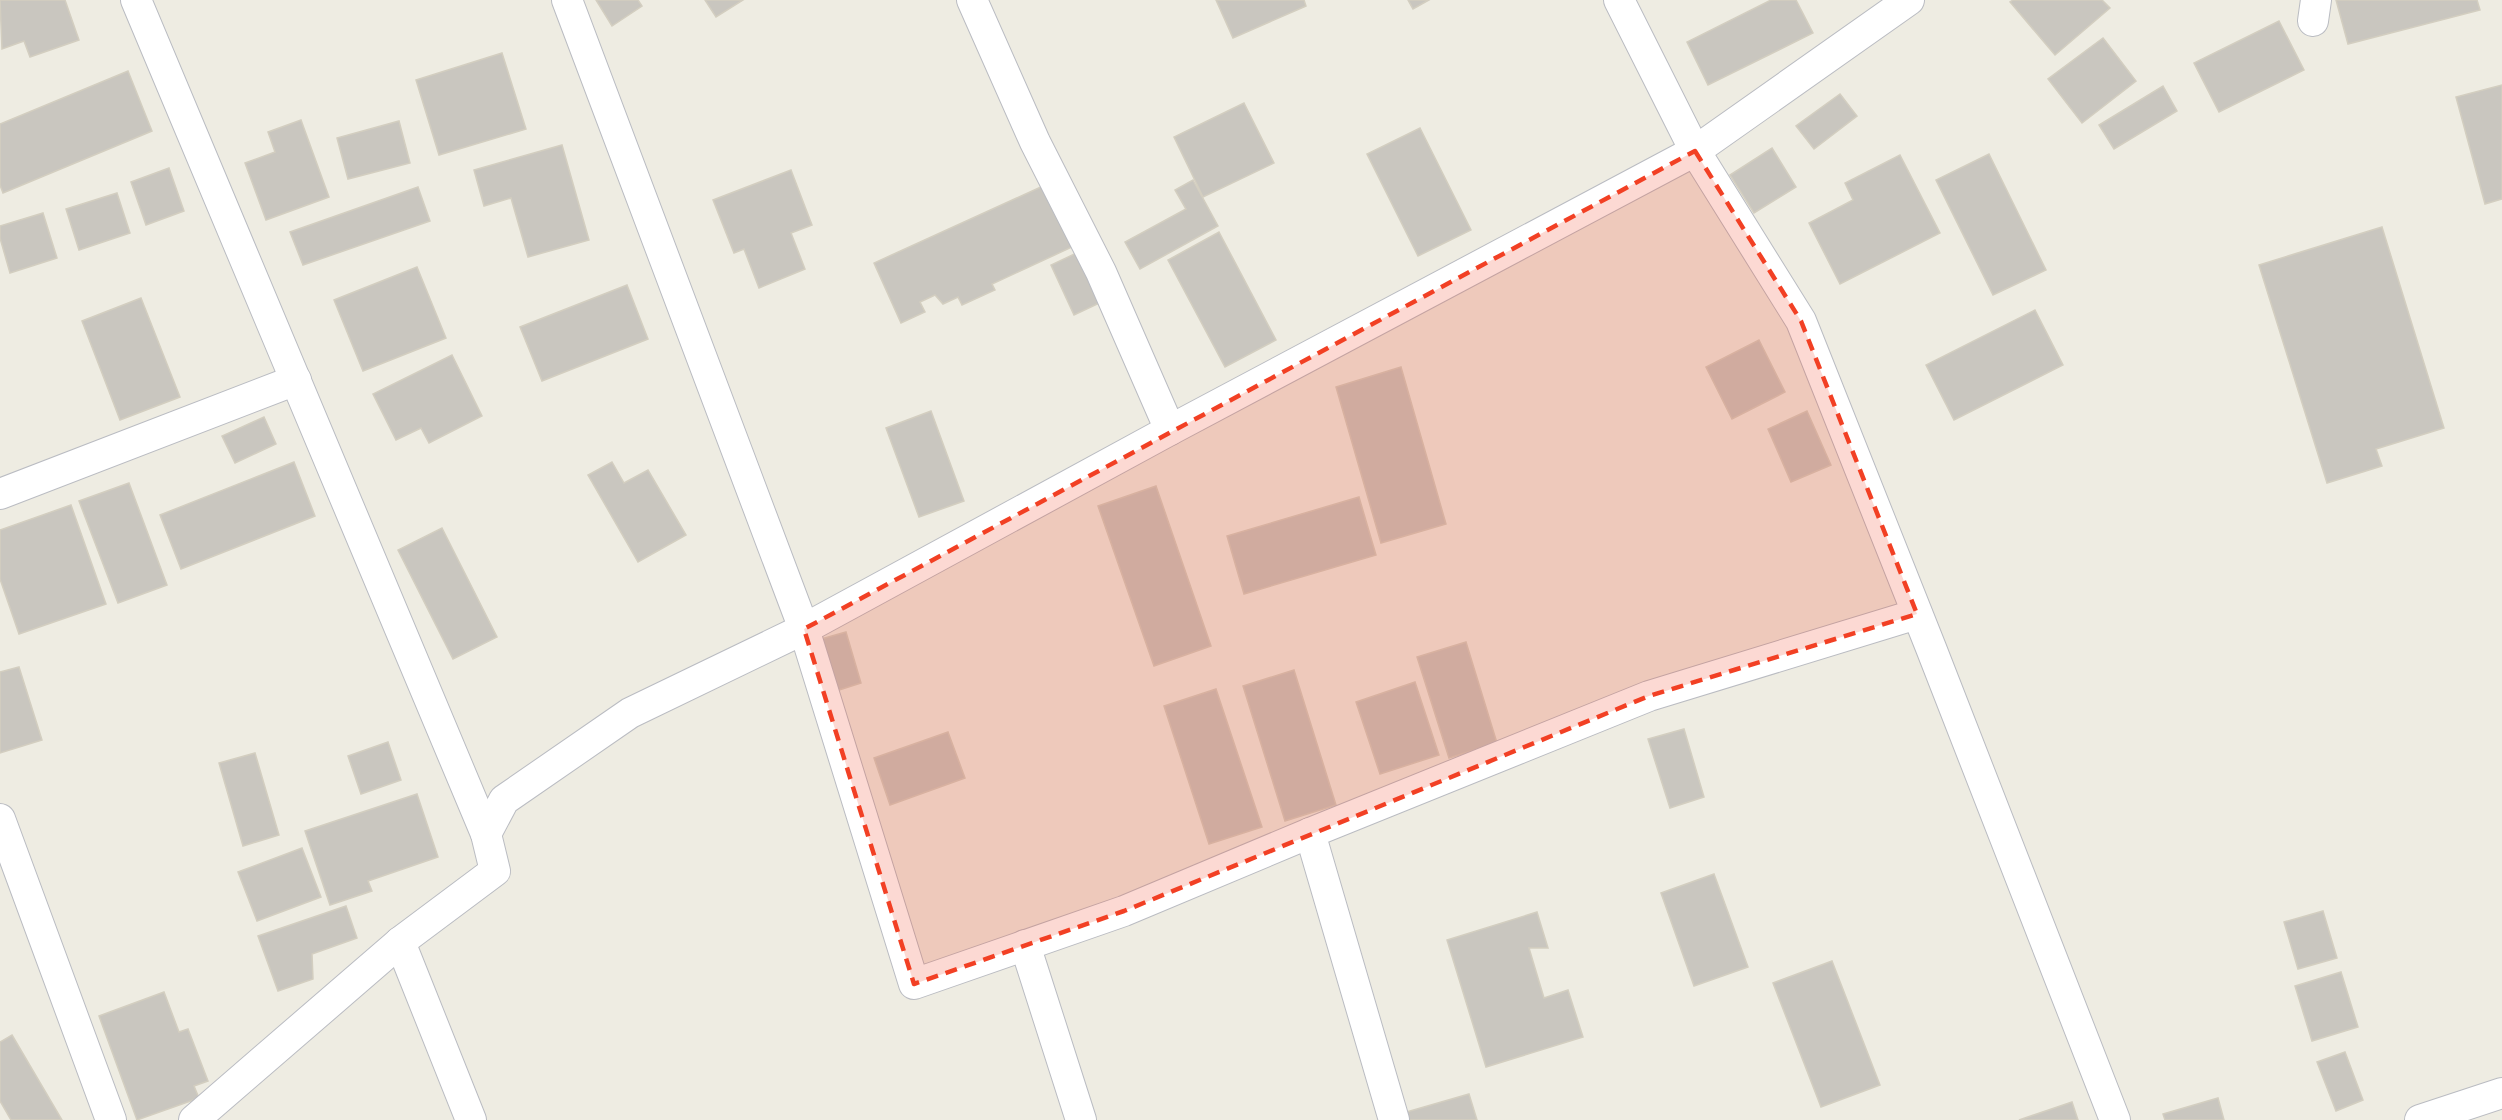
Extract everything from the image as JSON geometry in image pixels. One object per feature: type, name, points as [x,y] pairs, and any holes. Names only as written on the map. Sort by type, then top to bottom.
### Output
[{"type":"street","points":[[136,0],[486,834],[495,871],[400,942],[194,1120]]},
{"type":"street","points":[[567,0],[804,628],[914,984],[1124,911],[1649,696],[1917,614]]},
{"type":"street","points":[[972,0],[1035,142],[1101,272],[1170,430]]},
{"type":"street","points":[[1619,0],[1695,151],[1801,321],[2115,1120]]},
{"type":"street","points":[[486,834],[504,800],[630,713],[804,628],[1170,430],[1695,151],[1909,0]]},
{"type":"street","points":[[0,494],[296,380]]},
{"type":"street","points":[[0,819],[111,1120]]},
{"type":"street","points":[[1310,833],[1394,1120]]},
{"type":"street","points":[[400,942],[471,1120]]},
{"type":"street","points":[[1025,945],[1081,1120]]},
{"type":"street","points":[[2420,1120],[2502,1093]]},
{"type":"highlighted area","points":[[1695,151],[1801,321],[1917,614],[1649,696],[1124,911],[914,984],[804,629]]},
{"type":"building","points":[[0,0],[65,0],[79,40],[30,57],[24,41],[2,49]]},
{"type":"building","points":[[596,0],[638,0],[642,6],[612,26]]},
{"type":"building","points":[[705,0],[743,0],[716,17]]},
{"type":"building","points":[[1216,0],[1304,0],[1306,6],[1233,38]]},
{"type":"building","points":[[1408,0],[1429,0],[1413,9]]},
{"type":"building","points":[[1771,0],[1796,0],[1813,33],[1708,85],[1687,42]]},
{"type":"building","points":[[2013,0],[2102,0],[2110,8],[2055,55],[2010,2]]},
{"type":"building","points":[[2336,0],[2477,0],[2480,10],[2348,44]]},
{"type":"building","points":[[2279,21],[2304,70],[2219,112],[2194,63]]},
{"type":"building","points":[[2103,38],[2136,81],[2082,123],[2048,79]]},
{"type":"building","points":[[502,53],[526,129],[439,155],[416,80]]},
{"type":"building","points":[[128,71],[152,131],[3,193],[0,185],[0,124]]},
{"type":"building","points":[[2502,85],[2502,199],[2485,204],[2456,97]]},
{"type":"building","points":[[2163,86],[2177,111],[2114,149],[2099,125]]},
{"type":"building","points":[[1840,94],[1857,116],[1814,149],[1796,126]]},
{"type":"building","points":[[1244,103],[1274,163],[1203,197],[1174,137]]},
{"type":"building","points":[[301,120],[329,197],[266,220],[245,163],[275,152],[268,132]]},
{"type":"building","points":[[399,121],[410,163],[348,179],[337,138]]},
{"type":"building","points":[[1420,128],[1471,230],[1418,256],[1367,154]]},
{"type":"building","points":[[562,145],[589,240],[528,257],[511,198],[484,206],[474,170]]},
{"type":"building","points":[[1772,148],[1796,187],[1754,213],[1730,175]]},
{"type":"building","points":[[1989,154],[2046,270],[1993,295],[1936,180]]},
{"type":"building","points":[[1900,155],[1940,233],[1840,284],[1809,223],[1853,200],[1845,183]]},
{"type":"building","points":[[169,168],[184,211],[146,225],[131,182]]},
{"type":"building","points":[[791,170],[812,225],[791,233],[805,269],[759,288],[744,249],[734,253],[713,200]]},
{"type":"building","points":[[1193,180],[1218,226],[1140,269],[1125,242],[1186,209],[1175,190]]},
{"type":"building","points":[[1043,186],[1072,247],[992,284],[995,290],[962,305],[958,297],[943,304],[935,295],[920,302],[925,312],[901,323],[874,263]]},
{"type":"building","points":[[418,187],[430,221],[303,265],[290,232]]},
{"type":"building","points":[[117,193],[130,233],[79,250],[66,209]]},
{"type":"building","points":[[43,213],[57,258],[10,273],[0,238],[0,226]]},
{"type":"building","points":[[2382,227],[2444,428],[2376,449],[2382,466],[2327,483],[2259,265]]},
{"type":"building","points":[[1219,232],[1276,340],[1225,367],[1168,260]]},
{"type":"building","points":[[1083,250],[1106,300],[1074,315],[1051,265]]},
{"type":"building","points":[[417,267],[446,338],[363,371],[334,300]]},
{"type":"building","points":[[627,285],[648,339],[542,381],[520,327]]},
{"type":"building","points":[[141,298],[180,397],[120,420],[82,321]]},
{"type":"building","points":[[2035,310],[2063,365],[1954,420],[1926,365]]},
{"type":"building","points":[[1759,340],[1785,392],[1732,419],[1706,367]]},
{"type":"building","points":[[452,355],[482,416],[429,443],[421,428],[396,440],[373,394]]},
{"type":"building","points":[[1401,367],[1446,524],[1381,543],[1336,387]]},
{"type":"building","points":[[931,411],[964,501],[919,517],[886,428]]},
{"type":"building","points":[[1807,411],[1831,465],[1791,482],[1768,429]]},
{"type":"building","points":[[264,417],[276,444],[235,463],[222,436]]},
{"type":"building","points":[[294,462],[315,516],[181,569],[160,515]]},
{"type":"building","points":[[612,462],[624,483],[648,470],[686,535],[638,562],[588,475]]},
{"type":"building","points":[[129,483],[167,585],[118,603],[79,501]]},
{"type":"building","points":[[1156,486],[1211,646],[1154,666],[1098,506]]},
{"type":"building","points":[[1359,497],[1376,555],[1244,594],[1227,536]]},
{"type":"building","points":[[71,505],[106,604],[19,634],[0,579],[0,530]]},
{"type":"building","points":[[442,528],[497,637],[453,659],[398,550]]},
{"type":"building","points":[[846,632],[861,683],[836,691],[821,639]]},
{"type":"building","points":[[1466,642],[1497,743],[1449,758],[1417,657]]},
{"type":"building","points":[[19,667],[42,740],[0,753],[0,672]]},
{"type":"building","points":[[1294,670],[1336,805],[1285,821],[1243,686]]},
{"type":"building","points":[[1415,682],[1439,755],[1380,774],[1356,702]]},
{"type":"building","points":[[1216,689],[1262,827],[1209,844],[1164,706]]},
{"type":"building","points":[[1684,729],[1704,797],[1670,808],[1648,739]]},
{"type":"building","points":[[948,732],[965,778],[890,805],[874,758]]},
{"type":"building","points":[[388,742],[401,780],[361,794],[348,756]]},
{"type":"building","points":[[255,753],[279,835],[243,846],[219,763]]},
{"type":"building","points":[[417,794],[438,857],[368,881],[372,891],[330,905],[305,831]]},
{"type":"building","points":[[302,848],[321,897],[257,921],[238,872]]},
{"type":"building","points":[[1714,874],[1748,967],[1694,986],[1661,893]]},
{"type":"building","points":[[346,906],[357,938],[312,954],[313,979],[278,991],[258,936]]},
{"type":"building","points":[[2323,911],[2337,958],[2298,969],[2284,922]]},
{"type":"building","points":[[1537,912],[1548,948],[1529,948],[1544,998],[1568,990],[1583,1037],[1486,1067],[1447,940]]},
{"type":"building","points":[[1832,961],[1880,1085],[1821,1107],[1773,983]]},
{"type":"building","points":[[2341,972],[2358,1027],[2312,1041],[2295,986]]},
{"type":"building","points":[[164,992],[179,1032],[188,1029],[208,1081],[194,1086],[199,1098],[137,1120],[99,1016]]},
{"type":"building","points":[[12,1035],[62,1120],[11,1120],[0,1101],[0,1042]]},
{"type":"building","points":[[2345,1052],[2363,1100],[2336,1111],[2317,1062]]},
{"type":"building","points":[[1469,1094],[1477,1120],[1405,1120],[1403,1113]]},
{"type":"building","points":[[2218,1098],[2224,1120],[2165,1120],[2163,1114]]},
{"type":"building","points":[[2072,1102],[2078,1120],[2019,1120]]}]
